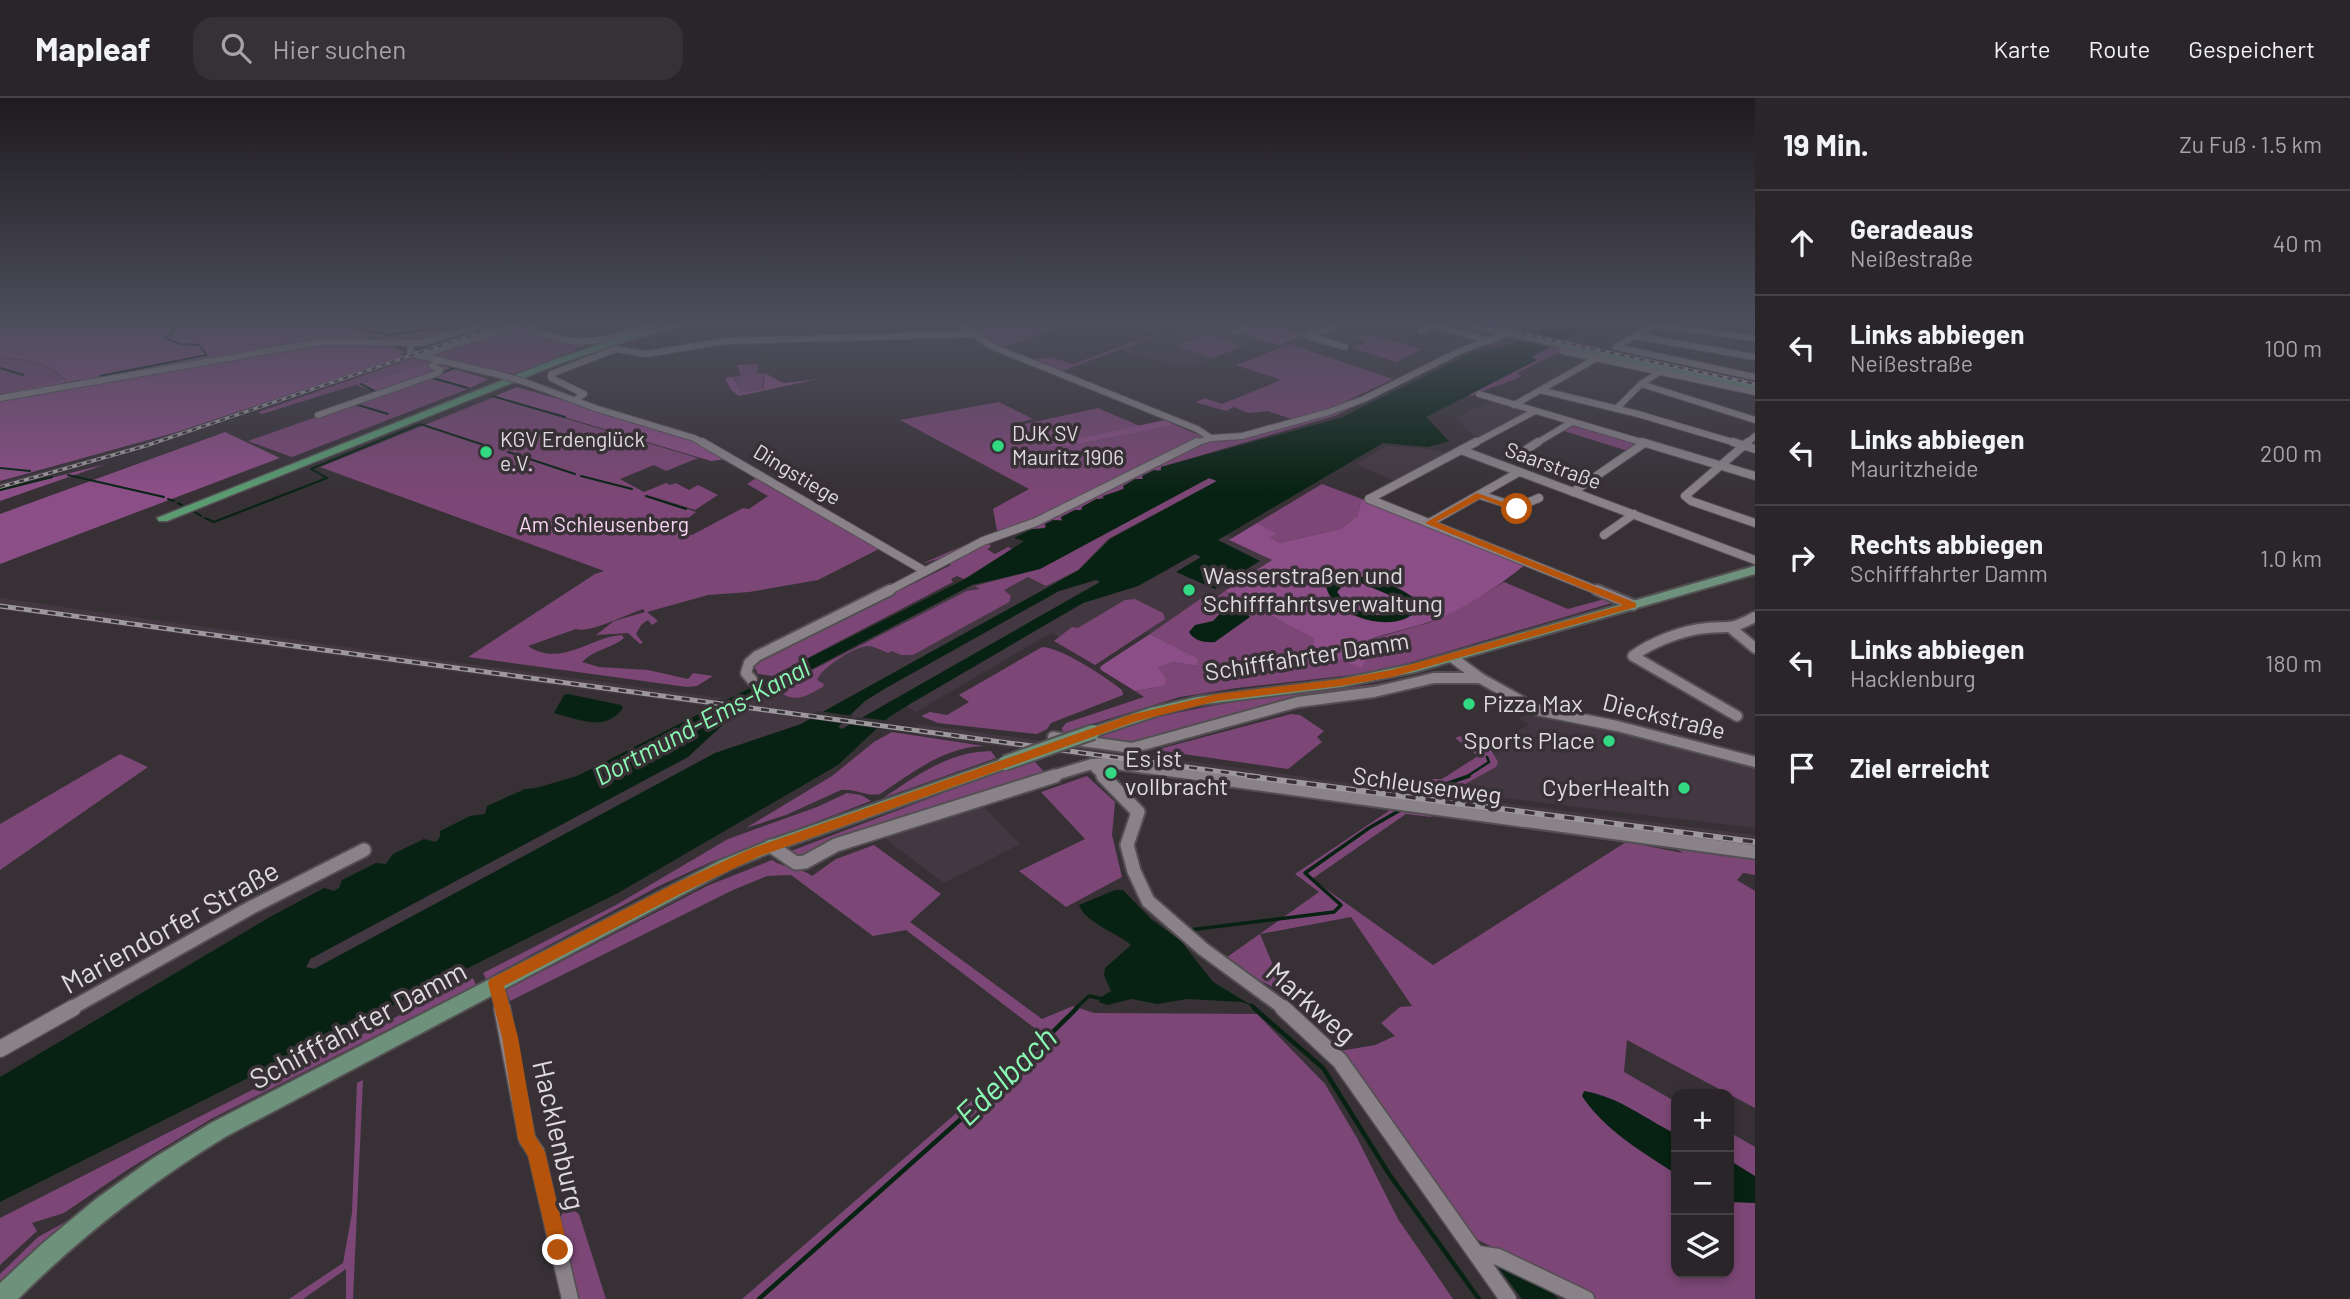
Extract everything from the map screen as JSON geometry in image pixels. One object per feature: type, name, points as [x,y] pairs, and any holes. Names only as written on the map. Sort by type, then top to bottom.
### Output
[{"type":"highway","points":[[163,518],[508,381]]},
{"type":"main road","points":[[1724,381],[1755,389]]},
{"type":"main road","name":"Schifffahrter Damm","points":[[1,1299],[85,1220],[178,1153],[685,885],[771,846],[1093,732],[1197,701],[1364,679],[1453,657],[1755,570]]},
{"type":"street","points":[[0,398],[97,381]]},
{"type":"street","points":[[318,415],[415,381]]},
{"type":"street","name":"Dingstiege","points":[[522,381],[694,438],[923,570]]},
{"type":"street","points":[[557,381],[584,394],[575,400]]},
{"type":"street","points":[[1078,381],[1197,429],[1211,438]]},
{"type":"street","points":[[752,680],[746,673],[752,659],[903,584],[923,570],[1009,529],[1036,522],[1211,438],[1242,436],[1329,412],[1400,381]]},
{"type":"street","points":[[1514,404],[1556,381]]},
{"type":"street","points":[[1616,409],[1646,381]]},
{"type":"street","points":[[1713,381],[1755,389]]},
{"type":"street","points":[[1641,384],[1755,420]]},
{"type":"street","points":[[1540,390],[1755,449]]},
{"type":"street","points":[[1479,394],[1755,476]]},
{"type":"street","points":[[1535,411],[1369,499],[1633,605]]},
{"type":"street","points":[[1527,449],[1572,422]]},
{"type":"street","points":[[1754,520],[1686,499],[1685,496],[1755,436]]},
{"type":"street","points":[[1573,492],[1606,472],[1643,444]]},
{"type":"street","name":"Saarstraße","points":[[1461,450],[1755,560]]},
{"type":"street","points":[[1429,523],[1519,472]]},
{"type":"street","points":[[1480,495],[1517,509],[1524,508],[1539,498]]},
{"type":"street","points":[[1604,535],[1634,514]]},
{"type":"street","points":[[1737,716],[1633,656],[1647,646],[1705,628],[1732,629],[1755,617]]},
{"type":"street","points":[[1732,629],[1755,648]]},
{"type":"street","name":"Dieckstraße","points":[[1453,657],[1480,678],[1537,710],[1617,726],[1755,762]]},
{"type":"street","name":"Schifffahrter Damm","points":[[1053,737],[1132,748],[1298,702],[1374,692],[1434,678],[1480,678]]},
{"type":"street","name":"Schleusenweg","points":[[1092,764],[1108,763],[1229,779],[1755,852]]},
{"type":"street","points":[[771,846],[796,863],[805,862],[836,845],[1092,764]]},
{"type":"street","name":"Markweg","points":[[1092,764],[1138,813],[1128,840],[1128,849],[1142,892],[1148,901],[1203,949],[1260,990],[1318,1038],[1363,1091],[1508,1299]]},
{"type":"street","name":"Mariendorfer Straße","points":[[0,1049],[253,907],[364,850]]},
{"type":"street","name":"Hacklenburg","points":[[496,983],[510,1037],[527,1139],[536,1152],[570,1299]]},
{"type":"street","points":[[1478,1254],[1498,1257],[1586,1299]]},
{"type":"shaded area","points":[[61,381],[329,381],[177,432],[0,481],[0,394]]},
{"type":"shaded area","points":[[327,381],[338,381],[125,453],[0,488],[0,483],[118,451]]},
{"type":"shaded area","points":[[369,381],[411,381],[378,393],[356,385]]},
{"type":"shaded area","points":[[448,381],[484,381],[470,388]]},
{"type":"shaded area","points":[[727,381],[735,381],[742,392],[763,389],[764,381],[809,381],[739,396],[731,390]]},
{"type":"shaded area","points":[[517,387],[682,434],[727,459],[711,461],[495,396]]},
{"type":"shaded area","points":[[1494,400],[1527,412],[1477,438],[1455,418]]},
{"type":"shaded area","points":[[1165,420],[1175,425],[1070,446],[1048,447],[1048,445]]},
{"type":"shaded area","points":[[225,432],[280,458],[0,564],[0,514]]},
{"type":"shaded area","points":[[1387,446],[1450,453],[1395,481],[1356,464]]},
{"type":"shaded area","points":[[106,464],[0,501],[0,491]]},
{"type":"shaded area","points":[[1209,478],[1110,539],[1079,570],[801,724],[715,754],[314,969],[306,967],[310,959],[688,757],[743,706],[765,693],[972,585],[1040,569]]},
{"type":"shaded area","points":[[1362,499],[1526,564],[1491,590],[1453,612],[1368,640],[1370,654],[1361,668],[1313,648],[1314,639],[1225,591],[1272,560],[1229,540],[1257,523],[1277,534],[1270,537],[1279,543],[1340,529],[1357,516]],"holes":[[[1351,575],[1398,589],[1415,615],[1379,621],[1350,613],[1326,586]]]},
{"type":"shaded area","points":[[1227,535],[1233,538],[1229,541],[1273,560],[1225,591],[1199,659],[1109,612],[1064,639],[1051,633],[916,712],[906,706],[1083,603],[1138,586],[1195,554],[1201,557],[1177,571],[1260,561],[1217,540]]},
{"type":"shaded area","points":[[1096,580],[1100,582],[900,697],[842,729],[837,726],[864,701],[886,688],[1059,591]]},
{"type":"shaded area","points":[[1354,580],[1399,599],[1410,607],[1401,612],[1381,615],[1352,607],[1337,592]]},
{"type":"shaded area","points":[[0,598],[722,698],[708,706],[257,645],[0,609]]},
{"type":"shaded area","points":[[1150,634],[1199,659],[1197,666],[1173,662],[1158,668],[1166,679],[1164,686],[1135,691],[1101,670],[1100,667],[1104,664]]},
{"type":"shaded area","points":[[1527,711],[1573,719],[1755,764],[1755,828],[1504,798],[1460,787],[1496,767],[1494,753],[1487,743],[1530,725],[1518,718],[1528,714]]},
{"type":"shaded area","points":[[917,724],[1755,835],[1755,847],[969,742],[915,734]]},
{"type":"shaded area","points":[[981,804],[1020,844],[944,883],[882,836]]},
{"type":"green space","points":[[0,381],[66,381],[0,394]]},
{"type":"green space","points":[[347,381],[368,381],[262,414],[258,412]]},
{"type":"green space","points":[[418,381],[442,381],[468,389],[292,457],[248,441]]},
{"type":"green space","points":[[736,381],[763,381],[762,389],[742,392]]},
{"type":"green space","points":[[1278,381],[1389,381],[1330,409],[1291,419],[1268,411],[1248,413],[1234,407],[1226,411],[1195,402],[1205,398],[1222,404]]},
{"type":"green space","points":[[1400,381],[1407,381],[1335,416],[1161,467],[1162,469],[1124,486],[1125,488],[1083,506],[1080,511],[1075,510],[1061,517],[1063,520],[1053,520],[1041,530],[1022,530],[989,544],[991,547],[987,549],[995,554],[1008,547],[1012,549],[964,579],[957,576],[951,579],[953,582],[773,676],[758,674],[753,664],[951,565],[941,558],[921,564],[997,531],[993,509],[1029,489],[900,420],[999,402],[1033,419],[1017,423],[1020,425],[1098,408],[1140,426],[1048,447],[1070,446],[1175,425],[1204,437],[1193,442],[1233,438],[1330,413]]},
{"type":"green space","points":[[1493,381],[1509,381],[1472,396],[1467,394]]},
{"type":"green space","name":"Am Schleusenberg","points":[[494,397],[698,458],[666,471],[654,465],[620,479],[644,492],[666,483],[676,483],[689,490],[698,485],[718,495],[695,510],[645,494],[696,512],[673,530],[692,535],[743,508],[749,509],[768,496],[747,484],[759,476],[881,548],[818,580],[749,592],[708,595],[647,612],[658,621],[652,625],[648,620],[641,625],[636,634],[643,643],[640,644],[628,633],[596,635],[614,621],[645,612],[643,609],[599,626],[576,629],[528,646],[540,652],[564,653],[622,635],[624,638],[582,662],[599,667],[648,670],[688,679],[693,673],[713,676],[697,686],[687,687],[468,657],[595,574],[604,571],[320,467]]},
{"type":"green space","points":[[1574,425],[1637,444],[1628,451],[1564,431]]},
{"type":"green space","points":[[1209,478],[1217,481],[1108,539],[1078,570],[1046,586],[1028,577],[1004,590],[1011,596],[1009,602],[913,655],[901,655],[892,651],[888,653],[870,646],[861,647],[839,659],[820,675],[817,680],[824,684],[823,687],[799,698],[783,694],[787,692],[785,684],[790,685],[793,680],[967,591],[980,589],[975,586],[1040,569]]},
{"type":"green space","points":[[1322,484],[1362,499],[1357,516],[1340,529],[1279,543],[1269,537],[1276,534],[1257,523]]},
{"type":"green space","points":[[1504,582],[1568,609],[1612,597],[1622,600],[1402,665],[1352,675],[1180,697],[1063,733],[1062,728],[1066,723],[1144,697],[1135,691],[1164,686],[1158,668],[1173,662],[1197,666],[1199,659],[1150,634],[1206,595],[1214,599],[1225,591],[1314,639],[1368,640],[1428,623],[1470,603]]},
{"type":"green space","points":[[1135,599],[1163,613],[1165,619],[1095,665],[1054,641],[1072,627],[1078,628],[1125,600]]},
{"type":"green space","points":[[1042,647],[1061,652],[1084,664],[1122,690],[1123,695],[1051,723],[1047,729],[1037,734],[938,723],[921,716],[930,712],[947,715],[969,702],[959,695]]},
{"type":"green space","points":[[1405,680],[1129,745],[1083,743],[1152,719],[1204,707]]},
{"type":"green space","points":[[1291,714],[1300,715],[1324,731],[1317,737],[1322,742],[1288,769],[1155,750]]},
{"type":"green space","points":[[892,732],[984,746],[969,747],[942,756],[880,794],[841,790],[786,815],[746,828],[832,776],[874,742]]},
{"type":"green space","points":[[1460,736],[1480,745],[1487,743],[1498,762],[1496,767],[1460,787],[1414,789],[1429,779],[1442,779],[1478,756],[1455,738]]},
{"type":"green space","points":[[991,751],[996,758],[883,798],[947,760],[975,752]]},
{"type":"green space","points":[[120,754],[148,767],[0,870],[0,824]]},
{"type":"green space","points":[[1035,762],[1046,774],[807,856],[797,857],[791,851],[993,774]]},
{"type":"green space","points":[[1087,776],[1115,802],[1112,835],[1122,877],[1066,907],[1019,871],[1085,839],[1041,792]]},
{"type":"green space","points":[[847,793],[861,795],[871,801],[711,862],[659,886],[486,979],[483,973],[616,905],[728,839],[817,807]]},
{"type":"green space","points":[[1396,806],[1430,812],[1433,814],[1431,817],[1406,814],[1312,879],[1433,965],[1626,842],[1683,853],[1670,845],[1755,855],[1755,875],[1743,873],[1737,880],[1755,891],[1755,1108],[1734,1097],[1734,1089],[1719,1089],[1627,1040],[1624,1072],[1671,1099],[1671,1278],[1734,1278],[1734,1135],[1755,1147],[1755,1299],[1596,1299],[1470,1236],[1340,1051],[1375,1045],[1395,1036],[1381,1023],[1400,1007],[1412,1006],[1351,917],[1260,934],[1285,994],[1223,960],[1319,892],[1295,874]]},
{"type":"green space","points":[[874,845],[941,894],[910,922],[1042,1019],[1073,1006],[1094,1013],[1257,1014],[1325,1084],[1357,1138],[1398,1219],[1453,1299],[742,1299],[1045,1036],[906,930],[873,936],[791,875],[767,876],[733,890],[510,1001],[506,990],[707,886],[772,860],[812,876],[836,859]]},
{"type":"green space","points":[[473,978],[476,985],[211,1119],[127,1170],[64,1213],[32,1223],[37,1231],[0,1265],[0,1218]]},
{"type":"green space","points":[[363,1080],[353,1299],[346,1299],[346,1269],[303,1299],[289,1299],[343,1263],[352,1213],[357,1083]]},
{"type":"green space","points":[[566,1205],[579,1214],[606,1299],[579,1299],[560,1219]]},
{"type":"green space","points":[[71,1219],[0,1290],[0,1274],[38,1237]]},
{"type":"water","name":"Dortmund-Ems-Kanal","points":[[1415,381],[1496,381],[1426,417],[1449,441],[1428,447],[1383,443],[1218,540],[1260,561],[1215,589],[1176,572],[1201,557],[1195,554],[1138,586],[1083,603],[889,717],[838,765],[618,893],[0,1202],[0,1077],[270,917],[324,888],[334,891],[339,888],[342,880],[376,863],[386,864],[393,854],[424,839],[436,842],[440,831],[470,816],[485,814],[487,806],[525,789],[577,776],[967,578],[1024,541],[1014,538],[1032,529],[1046,528],[1045,524],[1053,520],[1062,521],[1061,517],[1075,510],[1082,510],[1082,507],[1096,499],[1104,499],[1103,496],[1124,489],[1123,486],[1135,479],[1143,479],[1142,476],[1154,470],[1161,471],[1161,467],[1340,418]],"holes":[[[1209,478],[1217,481],[1110,539],[1079,570],[801,724],[715,753],[314,969],[306,967],[310,959],[688,757],[743,706],[770,691],[972,585],[1040,569]],[[1096,580],[1100,582],[842,729],[838,727],[865,701],[886,688],[1059,591]]]},
{"type":"water","points":[[1351,575],[1360,576],[1398,588],[1420,605],[1412,615],[1399,621],[1369,620],[1341,608],[1331,598],[1326,586]],"holes":[[[1354,580],[1399,599],[1409,607],[1391,615],[1370,614],[1351,606],[1337,592]]]},
{"type":"water","points":[[1229,604],[1244,609],[1250,617],[1215,642],[1200,641],[1191,635],[1189,632],[1195,625],[1213,621]]},
{"type":"water","points":[[564,695],[621,705],[623,708],[616,716],[600,722],[582,721],[554,713]]},
{"type":"water","points":[[1115,890],[1123,890],[1151,919],[1181,941],[1213,982],[1253,1006],[1242,1002],[1187,999],[1157,1004],[1132,999],[1107,1005],[1099,1002],[1101,997],[1111,991],[1104,975],[1105,968],[1131,945],[1088,917],[1079,905]]},
{"type":"water","points":[[1584,1091],[1609,1098],[1671,1131],[1671,1171],[1613,1130],[1582,1096]]},
{"type":"water","points":[[1734,1163],[1755,1176],[1755,1203],[1734,1202]]},
{"type":"water","points":[[1503,1267],[1552,1292],[1558,1299],[1522,1299],[1499,1268]]},
{"type":"pier","points":[[817,711],[854,716],[846,723],[858,717],[890,721],[881,729],[804,718]]},
{"type":"waterway","points":[[59,385],[79,381]]},
{"type":"waterway","points":[[443,381],[468,388]]},
{"type":"waterway","points":[[361,384],[378,393]]},
{"type":"waterway","points":[[492,396],[565,417]]},
{"type":"waterway","points":[[355,404],[388,414]]},
{"type":"waterway","points":[[205,518],[214,522],[327,478],[311,469],[420,424],[487,446]]},
{"type":"waterway","points":[[508,452],[575,474]]},
{"type":"waterway","points":[[0,468],[30,471]]},
{"type":"waterway","points":[[68,475],[164,497]]},
{"type":"waterway","points":[[581,476],[632,489]]},
{"type":"waterway","points":[[0,490],[52,477]]},
{"type":"waterway","points":[[646,496],[686,509]]},
{"type":"waterway","points":[[168,499],[174,501]]},
{"type":"waterway","points":[[178,503],[182,505]]},
{"type":"waterway","points":[[193,511],[201,516]]},
{"type":"waterway","name":"Edelbach","points":[[1466,777],[1489,762],[1487,757]]},
{"type":"waterway","name":"Edelbach","points":[[1420,790],[1428,783],[1446,784],[1469,776]]},
{"type":"waterway","name":"Edelbach","points":[[1189,930],[1334,912],[1341,905],[1305,873],[1369,828],[1402,809]]},
{"type":"waterway","name":"Edelbach","points":[[1075,1009],[1089,996],[1103,999]]},
{"type":"waterway","points":[[1251,1005],[1256,1009]]},
{"type":"waterway","name":"Edelbach","points":[[759,1299],[997,1087],[1077,1008]]},
{"type":"waterway","points":[[1254,1008],[1323,1068],[1389,1174],[1479,1299]]},
{"type":"railway","points":[[0,487],[145,446],[336,381]]},
{"type":"railway","points":[[1741,381],[1755,384]]},
{"type":"railway","points":[[0,606],[1260,777]]},
{"type":"railway","points":[[1247,776],[1755,842]]},
{"type":"place","name":"DJK SV Mauritz 1906","points":[[998,446]]},
{"type":"place","name":"KGV Erdenglück e.V.","points":[[486,452]]},
{"type":"place","name":"Wasserstraßen und Schifffahrtsverwaltung","points":[[1189,590]]},
{"type":"place","name":"Pizza Max","points":[[1469,704]]},
{"type":"place","name":"Sports Place","points":[[1609,741]]},
{"type":"place","name":"Es ist vollbracht","points":[[1111,773]]},
{"type":"place","name":"CyberHealth","points":[[1684,788]]},
{"type":"route","points":[[558,1250],[536,1152],[527,1139],[510,1037],[496,983],[677,889],[755,852],[1134,718],[1217,697],[1341,683],[1415,668],[1633,605],[1429,523],[1480,495],[1517,509]]}]
